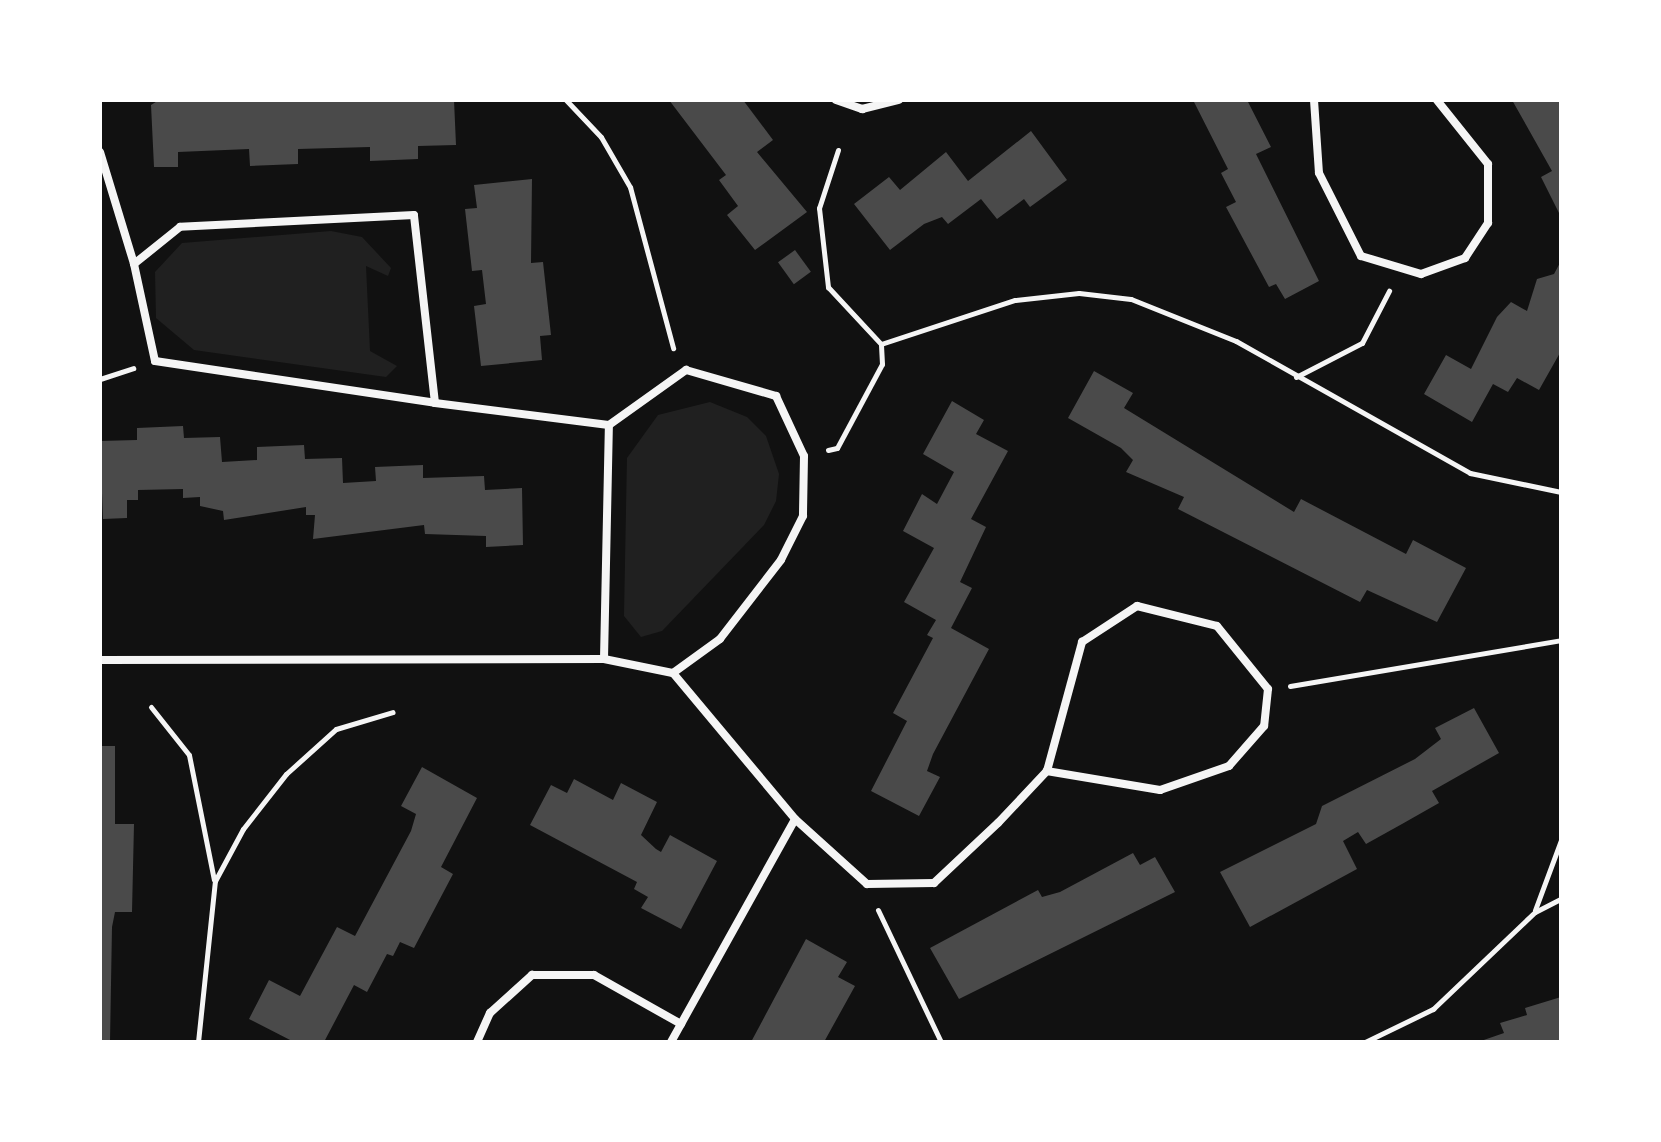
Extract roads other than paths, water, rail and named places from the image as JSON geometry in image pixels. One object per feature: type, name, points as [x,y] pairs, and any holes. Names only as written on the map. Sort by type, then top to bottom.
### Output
[{"type":"street","points":[[836,100],[862,109],[899,100]]},
{"type":"street","points":[[1314,100],[1319,173],[1361,256],[1421,274],[1465,258],[1488,223],[1488,164],[1437,100]]},
{"type":"street","points":[[100,152],[134,264],[155,361],[435,403],[609,425],[686,370],[776,396],[804,456],[803,516],[781,560],[720,639],[673,673]]},
{"type":"street","points":[[134,264],[180,227],[414,215],[435,403]]},
{"type":"street","points":[[604,659],[609,425]]},
{"type":"street","points":[[100,660],[604,659],[673,673],[795,819],[867,884],[934,883],[1047,771],[1082,642],[1137,606],[1217,626],[1268,689],[1264,726],[1229,766],[1160,790],[1047,771]]},
{"type":"street","points":[[671,1042],[795,819]]},
{"type":"street","points":[[477,1042],[490,1013],[532,975],[594,975],[681,1024]]}]
